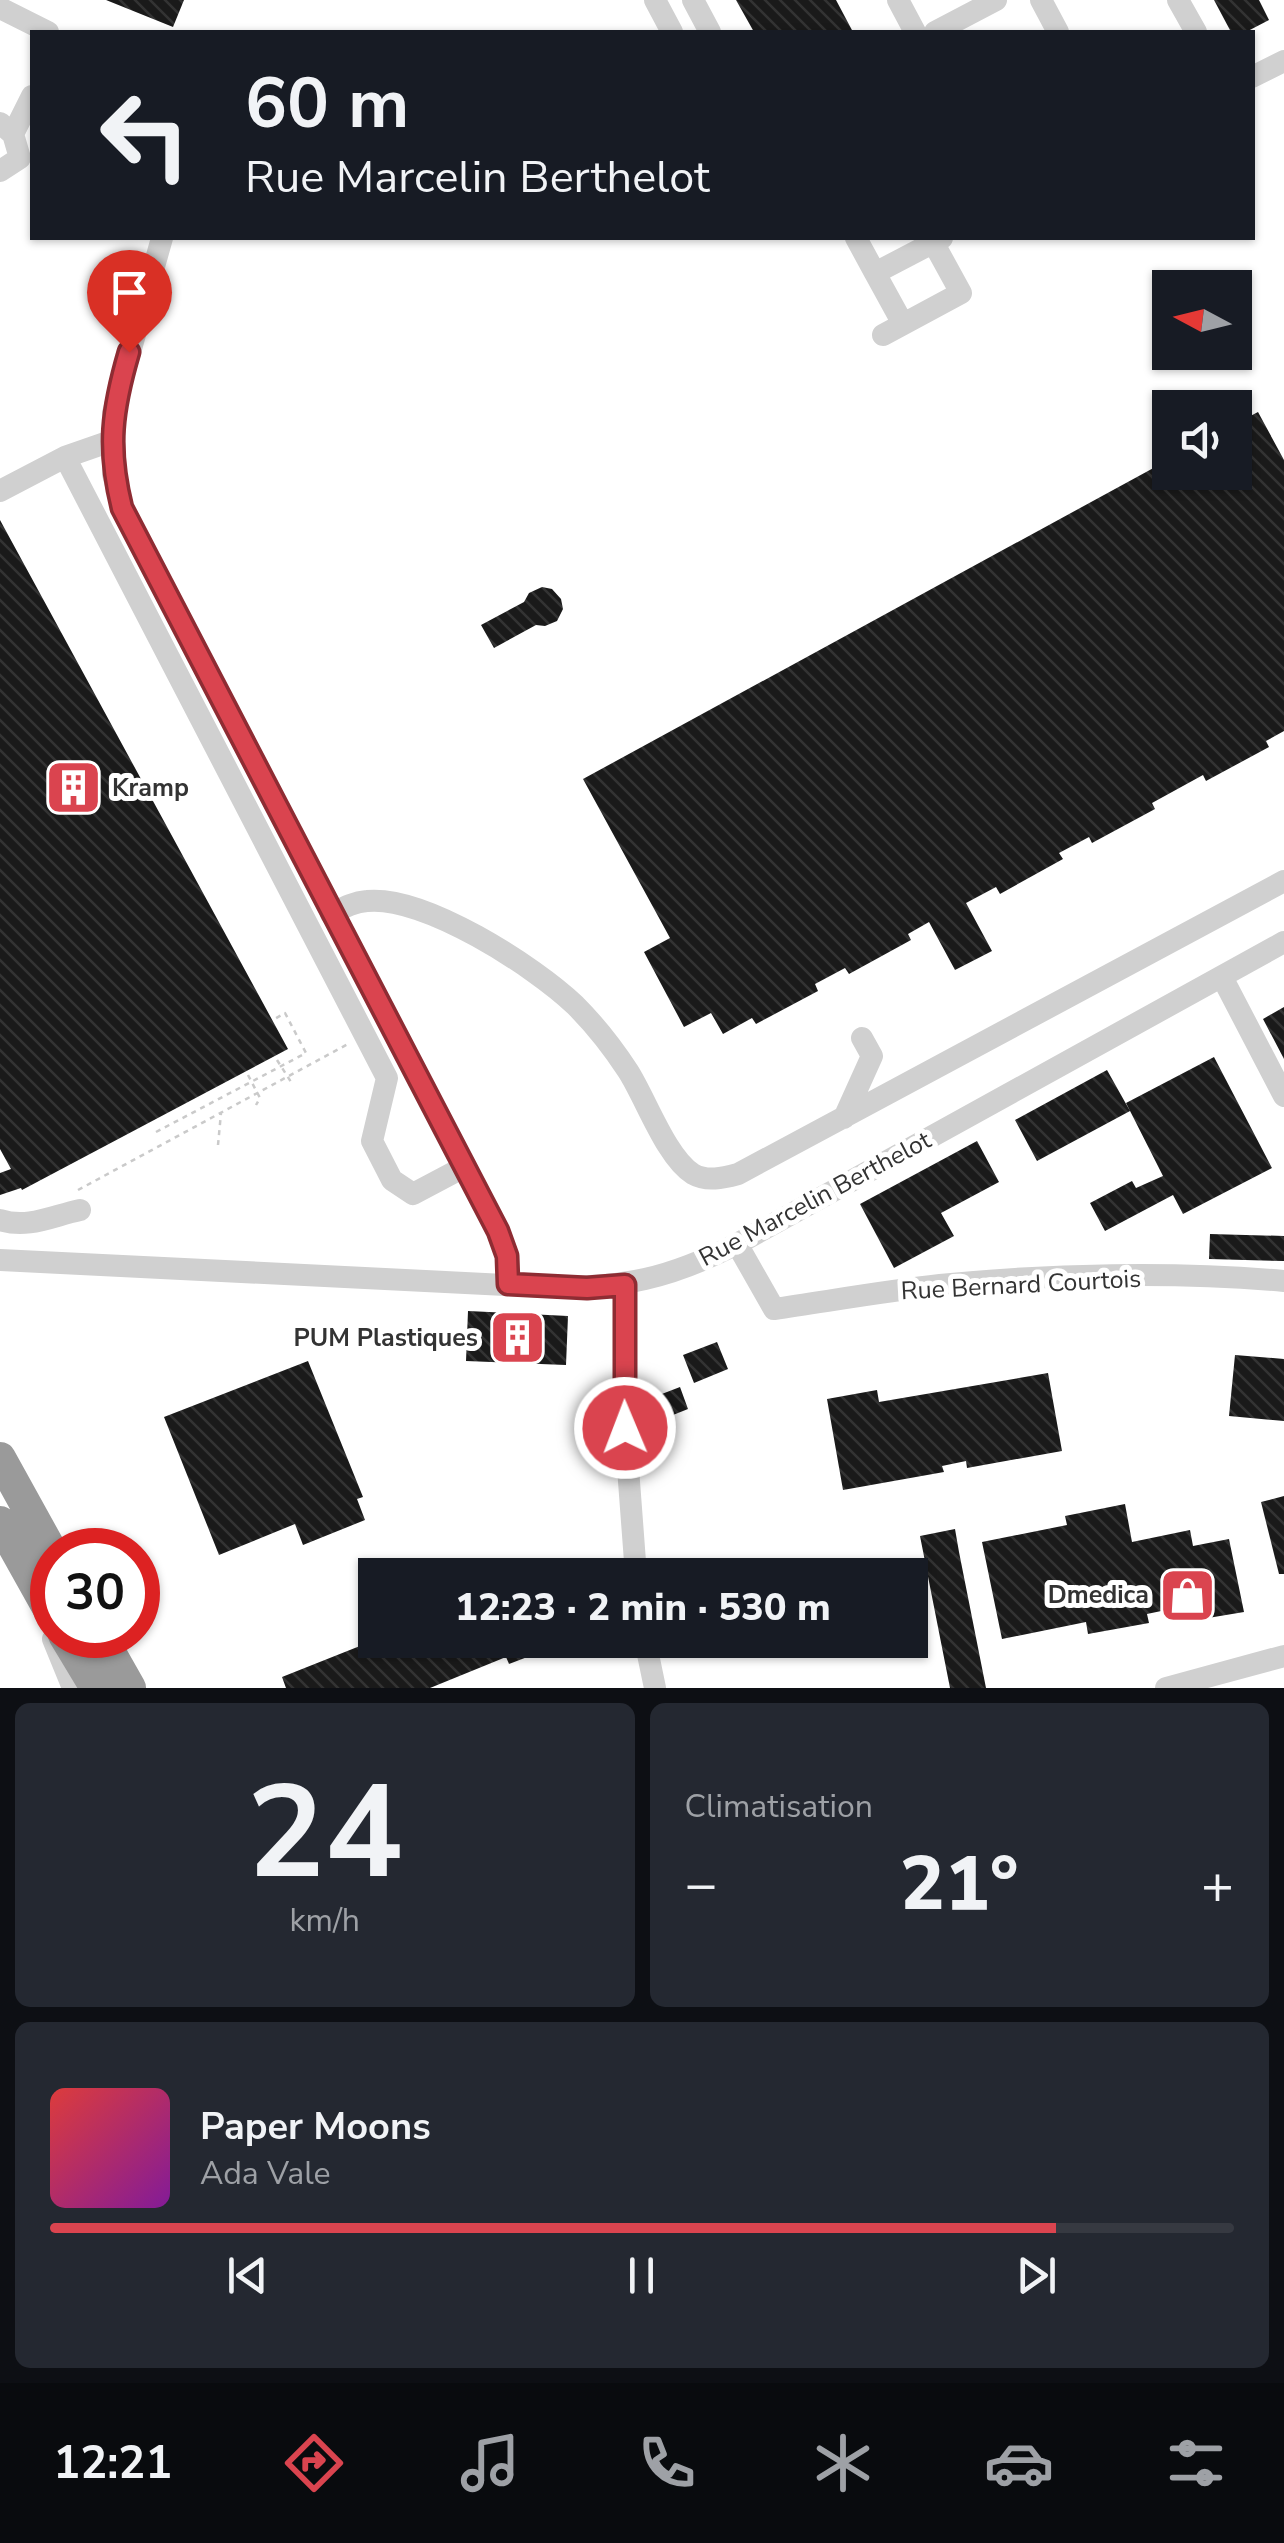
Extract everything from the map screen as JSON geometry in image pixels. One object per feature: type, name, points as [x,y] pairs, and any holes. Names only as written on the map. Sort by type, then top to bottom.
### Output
[{"type":"highway","points":[[0,1458],[30,1538]]},
{"type":"highway","points":[[0,1522],[30,1551]]},
{"type":"highway","points":[[78,1658],[96,1688]]},
{"type":"highway","points":[[113,1658],[130,1688]]},
{"type":"street","points":[[654,0],[671,30]]},
{"type":"street","points":[[693,0],[709,30]]},
{"type":"street","points":[[898,0],[914,30]]},
{"type":"street","points":[[939,30],[996,0]]},
{"type":"street","points":[[1041,0],[1057,30]]},
{"type":"street","points":[[1178,0],[1195,30]]},
{"type":"street","points":[[0,8],[44,30]]},
{"type":"street","points":[[1255,76],[1284,61]]},
{"type":"street","points":[[0,171],[20,158],[7,128],[30,99]]},
{"type":"street","points":[[161,240],[118,389],[111,441],[113,474],[122,508],[503,1244],[508,1284]]},
{"type":"street","points":[[857,240],[876,272],[893,330],[960,293],[938,240],[876,272]]},
{"type":"street","points":[[0,490],[65,458],[111,441]]},
{"type":"street","points":[[65,458],[387,1078],[372,1141],[392,1180],[413,1194],[464,1167]]},
{"type":"street","points":[[331,914],[354,903],[386,901],[443,920],[527,967],[575,1005],[603,1036],[680,1162],[696,1176],[717,1180],[738,1174],[1284,881]]},
{"type":"street","name":"Rue Marcelin Berthelot","points":[[0,1260],[587,1288],[625,1285],[673,1273],[737,1244],[1284,942]]},
{"type":"street","points":[[1222,977],[1284,1096]]},
{"type":"street","points":[[844,1118],[872,1056],[862,1038]]},
{"type":"street","points":[[0,1220],[31,1224],[72,1204]]},
{"type":"street","name":"Rue Bernard Courtois","points":[[737,1244],[774,1310],[959,1284],[1114,1276],[1284,1281]]},
{"type":"street","points":[[625,1285],[625,1428],[635,1558]]},
{"type":"street","points":[[1166,1688],[1284,1656]]},
{"type":"street","points":[[65,1658],[73,1688]]},
{"type":"street","points":[[648,1658],[654,1688]]},
{"type":"path","points":[[156,1132],[306,1053],[284,1013],[273,1020]]},
{"type":"path","points":[[72,1204],[220,1113],[364,1035]]},
{"type":"path","points":[[277,1060],[293,1085]]},
{"type":"path","points":[[248,1075],[260,1098],[256,1105]]},
{"type":"path","points":[[218,1145],[220,1113]]},
{"type":"building","points":[[106,0],[184,0],[173,27]]},
{"type":"building","points":[[736,0],[836,0],[852,30],[753,30]]},
{"type":"building","points":[[1214,0],[1259,0],[1269,20],[1250,30],[1230,30]]},
{"type":"building","points":[[1258,412],[1284,460],[1284,731],[1266,741],[1269,747],[1206,781],[1203,775],[1152,803],[1155,809],[1092,843],[1089,837],[1059,853],[1063,859],[1000,894],[996,887],[966,903],[992,951],[955,970],[929,922],[908,934],[911,940],[849,974],[845,968],[815,984],[818,991],[756,1024],[752,1018],[723,1034],[711,1013],[684,1027],[644,952],[670,938],[583,779],[1152,469],[1152,490],[1252,490],[1252,415]]},
{"type":"building","name":"Kramp","points":[[0,520],[288,1049],[22,1190],[0,1195],[0,1173],[11,1169],[0,1149]]},
{"type":"building","points":[[542,587],[552,589],[561,599],[563,609],[557,621],[536,625],[494,648],[481,625],[524,602],[529,593]]},
{"type":"building","points":[[1284,1007],[1284,1059],[1263,1019]]},
{"type":"building","points":[[1214,1057],[1272,1168],[1183,1214],[1173,1195],[1105,1231],[1090,1203],[1132,1181],[1136,1188],[1163,1176],[1126,1103]]},
{"type":"building","points":[[1107,1070],[1130,1111],[1037,1161],[1015,1120]]},
{"type":"building","points":[[977,1141],[999,1182],[941,1213],[954,1236],[894,1268],[860,1204]]},
{"type":"building","points":[[1210,1234],[1284,1236],[1284,1261],[1209,1259]]},
{"type":"building","name":"PUM Plastiques","points":[[468,1311],[568,1316],[566,1365],[466,1361]]},
{"type":"building","points":[[717,1342],[728,1369],[694,1383],[683,1355]]},
{"type":"building","points":[[1235,1355],[1284,1359],[1284,1421],[1229,1416]]},
{"type":"building","points":[[308,1361],[363,1497],[357,1499],[365,1520],[303,1545],[295,1524],[219,1555],[164,1417]]},
{"type":"building","points":[[1048,1373],[1062,1451],[967,1468],[966,1461],[942,1466],[944,1472],[843,1490],[827,1399],[877,1390],[879,1402]]},
{"type":"building","points":[[680,1387],[688,1409],[663,1419],[654,1397]]},
{"type":"building","points":[[1284,1496],[1284,1574],[1279,1574],[1261,1502]]},
{"type":"building","points":[[1125,1504],[1132,1542],[1190,1530],[1193,1546],[1229,1539],[1244,1612],[1208,1618],[1204,1602],[1147,1614],[1149,1623],[1088,1634],[1086,1622],[1002,1639],[982,1542],[1067,1525],[1065,1516]]},
{"type":"building","points":[[955,1529],[986,1688],[950,1688],[928,1577],[928,1558],[924,1558],[920,1536]]},
{"type":"building","points":[[358,1647],[358,1658],[504,1658],[430,1688],[286,1688],[282,1677]]},
{"type":"place","name":"Kramp","points":[[73,788]]},
{"type":"place","name":"PUM Plastiques","points":[[517,1338]]},
{"type":"place","name":"Dmedica","points":[[1188,1595]]},
{"type":"route","points":[[129,352],[112,413],[113,474],[122,508],[498,1231],[507,1256],[508,1284],[587,1288],[625,1285],[625,1428]]}]
